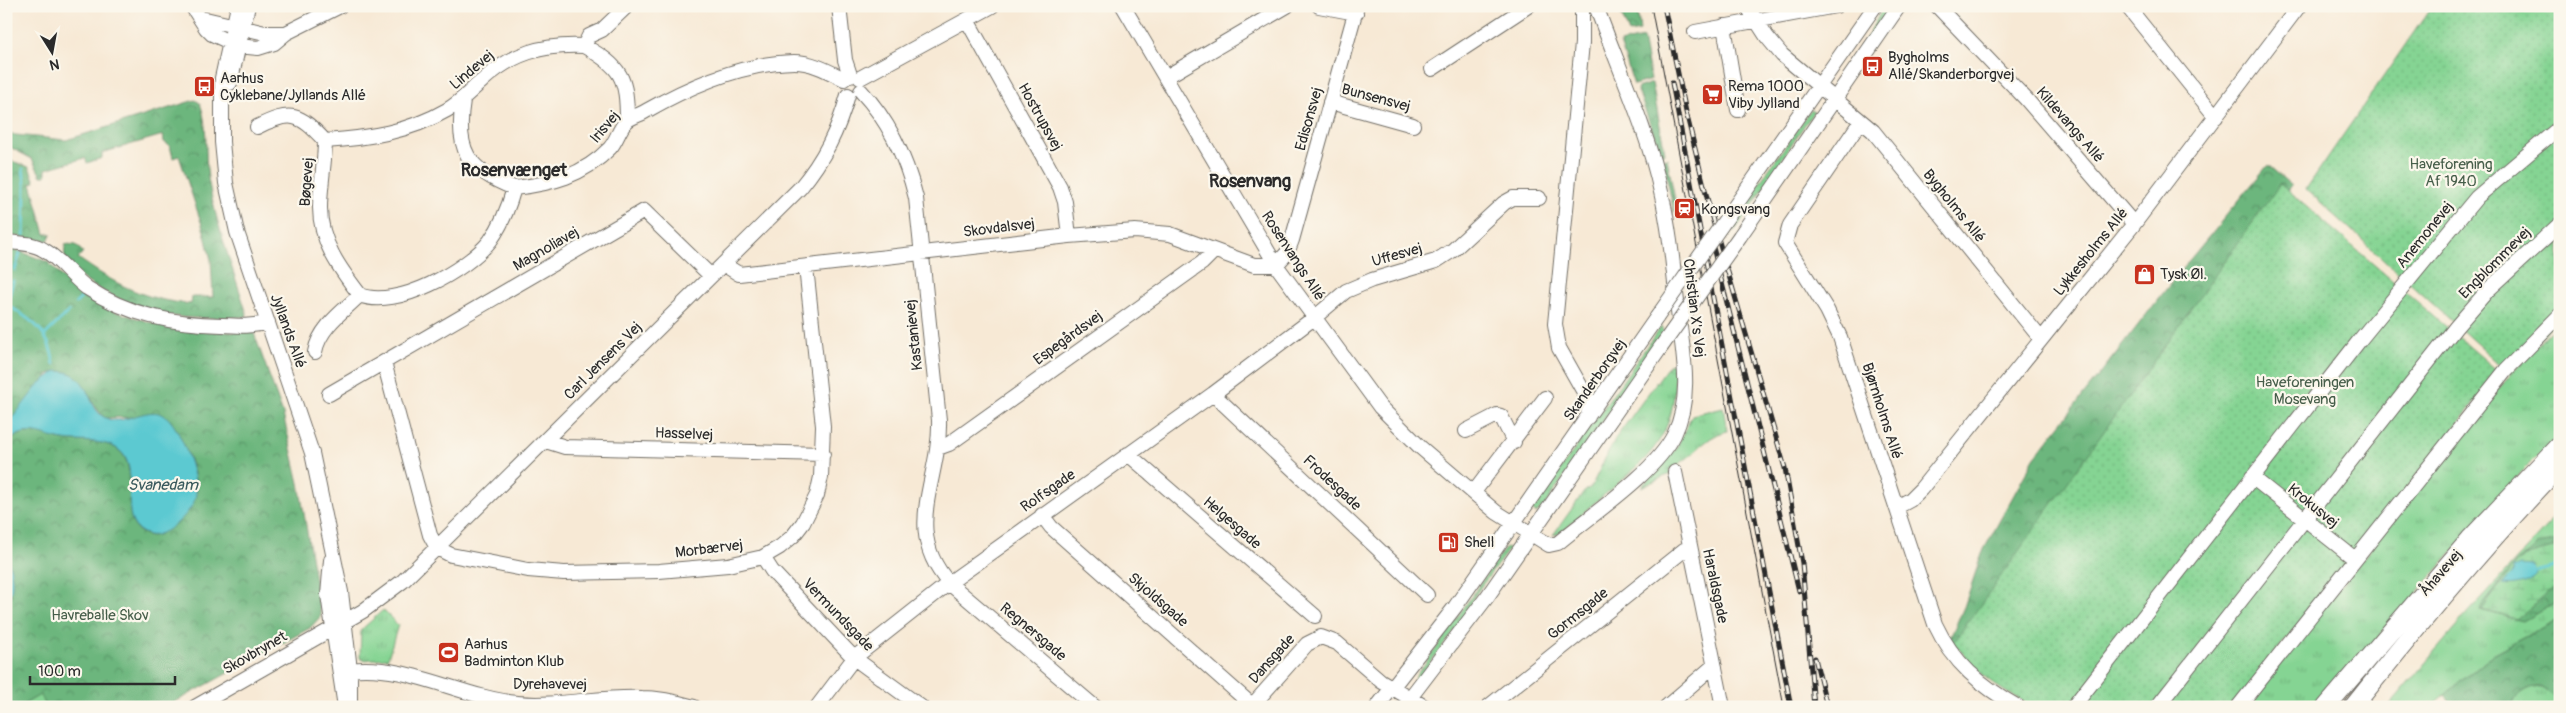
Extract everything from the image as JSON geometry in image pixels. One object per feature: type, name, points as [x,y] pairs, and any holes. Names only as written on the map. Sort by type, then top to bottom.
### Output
[{"type":"main road","name":"Åhavevej","points":[[2326,707],[2439,575],[2560,444]]},
{"type":"main road","name":"Åhavevej","points":[[2353,707],[2463,571],[2503,525],[2560,466]]},
{"type":"main road","points":[[2339,707],[2439,575]]},
{"type":"street","points":[[192,6],[212,34],[233,44],[258,48],[274,43],[286,33],[340,6]]},
{"type":"street","name":"Jyllands Allé","points":[[238,6],[237,28],[222,123],[223,162],[230,206],[310,445],[331,549],[339,576],[339,625],[345,707]]},
{"type":"street","name":"Jyllands Allé","points":[[237,28],[248,6]]},
{"type":"street","points":[[627,6],[602,30],[589,36],[584,46],[612,63],[621,73],[627,94],[627,121]]},
{"type":"street","name":"Kastanievej","points":[[840,6],[845,60],[852,84],[878,110],[902,151],[916,198],[939,420],[938,448],[926,494],[925,536],[936,568],[949,583]]},
{"type":"street","points":[[852,84],[992,6]]},
{"type":"street","name":"Rosenvangs Allé","points":[[1123,6],[1276,265],[1380,407],[1420,447],[1514,524]]},
{"type":"street","points":[[1166,77],[1287,6]]},
{"type":"street","points":[[1319,6],[1356,10]]},
{"type":"street","points":[[1432,69],[1528,6]]},
{"type":"street","points":[[1582,6],[1582,43],[1555,324],[1559,348],[1588,401],[1588,418]]},
{"type":"street","name":"Christian X's Vej","points":[[1514,524],[1545,545],[1558,543],[1638,477],[1658,457],[1673,436],[1682,414],[1685,390],[1684,359],[1661,191],[1643,130],[1596,6]]},
{"type":"street","points":[[1746,6],[1754,20],[1782,55],[1835,99]]},
{"type":"street","points":[[1695,32],[1836,6]]},
{"type":"street","name":"Skanderborgvej","points":[[1377,707],[1455,607],[1514,524],[1875,6]]},
{"type":"street","points":[[1407,702],[1446,653],[1531,535],[1899,6]]},
{"type":"street","name":"Kildevangs Allé","points":[[1937,6],[2026,99],[2134,224]]},
{"type":"street","points":[[2127,6],[2216,116]]},
{"type":"street","name":"Lykkesholms Allé","points":[[1897,507],[1910,500],[1920,489],[2134,224],[2297,7]]},
{"type":"street","name":"Edisonsvej","points":[[1276,265],[1286,253],[1292,240],[1356,10]]},
{"type":"street","points":[[201,18],[272,35],[286,33]]},
{"type":"street","name":"Hostrupsvej","points":[[967,20],[1060,187],[1065,202],[1069,236]]},
{"type":"street","points":[[1724,26],[1738,110]]},
{"type":"street","name":"Lindevej","points":[[325,141],[396,132],[447,110],[463,100],[497,67],[517,55],[552,46],[584,46]]},
{"type":"street","name":"Irisvej","points":[[514,188],[558,182],[573,176],[598,160],[612,146],[627,121],[694,86],[769,65],[795,62],[812,64],[852,84]]},
{"type":"street","name":"Carl Jensens Vej","points":[[339,625],[397,585],[437,548],[779,210],[816,170],[833,139],[852,84]]},
{"type":"street","name":"Bygholms Allé","points":[[1835,99],[1872,131],[2041,339]]},
{"type":"street","points":[[315,352],[318,341],[324,331],[360,295],[368,299],[403,295],[421,288],[462,266],[489,242],[498,227],[514,188],[480,172],[464,153],[460,138],[463,100]]},
{"type":"street","name":"Bunsensvej","points":[[1330,102],[1413,125]]},
{"type":"street","name":"Bøgevej","points":[[257,127],[280,115],[291,116],[312,127],[325,141],[320,209],[325,237],[335,262],[360,295]]},
{"type":"street","name":"Bjørnholms Allé","points":[[1860,120],[1790,225],[1785,243],[1827,310],[1840,337],[1944,643],[1962,667],[1976,680],[2018,707]]},
{"type":"street","name":"Anemonevej","points":[[2252,477],[2359,341],[2477,197],[2560,127]]},
{"type":"street","name":"Uffesvej","points":[[1314,318],[1346,290],[1423,266],[1442,257],[1453,250],[1504,203],[1513,198],[1539,198]]},
{"type":"street","name":"Magnoliavej","points":[[329,394],[644,211],[711,276]]},
{"type":"street","name":"Engblommevej","points":[[2304,520],[2456,327],[2488,290],[2530,249],[2560,224]]},
{"type":"street","name":"Skovdalsvej","points":[[723,264],[739,274],[1069,236],[1155,232],[1170,234],[1254,266],[1276,265]]},
{"type":"street","points":[[6,242],[44,250],[85,286],[107,300],[130,310],[163,320],[199,325],[255,326],[268,322]]},
{"type":"street","name":"Espegårdsvej","points":[[938,448],[948,444],[1202,263],[1214,251]]},
{"type":"street","name":"Morbærvej","points":[[437,548],[451,555],[475,561],[564,573],[660,571],[728,565],[763,557],[793,536],[803,523],[817,495],[823,454],[823,426],[806,267]]},
{"type":"street","points":[[2238,707],[2506,370],[2560,315]]},
{"type":"street","name":"Rolfsgade","points":[[817,707],[854,658],[949,583],[1213,394],[1314,318]]},
{"type":"street","points":[[384,362],[430,535],[437,548]]},
{"type":"street","name":"Frodesgade","points":[[1213,394],[1427,595]]},
{"type":"street","points":[[1474,492],[1546,398]]},
{"type":"street","points":[[1466,431],[1497,415],[1502,416],[1514,442]]},
{"type":"street","name":"Hasselvej","points":[[546,441],[565,446],[823,454]]},
{"type":"street","name":"Helgesgade","points":[[1128,454],[1315,616]]},
{"type":"street","name":"Haraldsgade","points":[[1675,472],[1723,707]]},
{"type":"street","points":[[2073,707],[2252,477]]},
{"type":"street","name":"Krokusvej","points":[[2252,477],[2355,559]]},
{"type":"street","name":"Skjoldsgade","points":[[1042,515],[1051,527],[1252,706]]},
{"type":"street","points":[[2157,707],[2304,520]]},
{"type":"street","name":"Gormsgade","points":[[1488,707],[1684,550],[1690,548]]},
{"type":"street","name":"Vermundsgade","points":[[763,557],[772,570],[854,658],[921,707]]},
{"type":"street","name":"Regnersgade","points":[[949,583],[1095,707]]},
{"type":"street","name":"Jyllands Allé","points":[[339,625],[350,670],[350,707]]},
{"type":"street","name":"Skovbrynet","points":[[195,707],[339,625]]},
{"type":"street","name":"Dansgade","points":[[1252,706],[1306,644],[1321,637],[1336,643],[1381,681],[1393,688]]},
{"type":"street","points":[[1666,707],[1710,669],[1715,667]]},
{"type":"street","name":"Dyrehavevej","points":[[350,670],[371,668],[388,670],[481,701],[541,704],[640,698],[669,700],[694,707]]},
{"type":"street","points":[[1393,688],[1407,702],[1425,707]]},
{"type":"green space","points":[[1612,6],[1637,6],[1640,31],[1629,33],[1620,12]]},
{"type":"green space","points":[[1884,6],[1892,6],[1843,78],[1839,76],[1867,37]]},
{"type":"green space","name":"Haveforening Af 1940","points":[[2432,6],[2560,6],[2560,316],[2510,374],[2306,189]]},
{"type":"green space","points":[[1643,38],[1651,80],[1634,85],[1620,43]]},
{"type":"green space","points":[[1652,83],[1665,153],[1661,154],[1637,88]]},
{"type":"green space","points":[[195,100],[200,103],[203,112],[211,195],[225,247],[247,314],[246,317],[183,317],[144,308],[124,301],[87,282],[73,270],[65,257],[66,244],[76,245],[83,252],[78,258],[92,268],[132,290],[159,299],[191,304],[192,297],[213,297],[211,260],[204,231],[179,156],[173,158],[170,146],[164,142],[163,135],[102,153],[102,158],[87,163],[85,158],[46,169],[46,176],[41,176],[32,159],[6,145],[6,134],[66,140]]},
{"type":"green space","points":[[1811,109],[1814,111],[1734,232],[1728,228]]},
{"type":"green space","points":[[1667,158],[1677,211],[1674,212],[1663,159]]},
{"type":"green space","points":[[6,159],[29,167],[35,182],[31,183],[45,234],[51,234],[48,241],[6,235]]},
{"type":"green space","points":[[2268,165],[2292,186],[1961,652],[1950,638],[1964,607],[1982,553],[2034,458],[2182,269]]},
{"type":"green space","name":"Haveforeningen Mosevang","points":[[2280,184],[2499,372],[2232,707],[2035,707],[2022,701],[1999,688],[1980,673],[1954,642]]},
{"type":"green space","name":"Havreballe Skov","points":[[6,246],[48,262],[67,282],[113,311],[176,330],[254,333],[283,414],[299,483],[321,616],[310,628],[166,707],[47,707],[40,695],[19,707],[6,707],[6,602],[11,596],[12,580],[6,550],[6,444],[21,434],[36,432],[58,439],[95,442],[113,446],[120,451],[128,466],[130,509],[135,527],[142,533],[151,536],[157,535],[189,511],[193,504],[195,481],[193,469],[184,446],[165,416],[105,418],[83,385],[69,373],[60,371],[49,374],[6,426]]},
{"type":"green space","points":[[2560,321],[2560,434],[2521,473],[2318,707],[2244,707],[2499,388]]},
{"type":"green space","points":[[1661,326],[1664,333],[1544,506],[1536,513],[1532,510]]},
{"type":"green space","points":[[1674,364],[1674,390],[1671,412],[1665,430],[1655,447],[1628,475],[1568,527],[1553,535],[1584,492],[1591,487],[1615,439],[1669,365]]},
{"type":"green space","points":[[1723,407],[1727,431],[1711,438],[1685,460],[1669,469],[1670,474],[1641,487],[1676,449],[1692,415]]},
{"type":"green space","points":[[2560,512],[2560,618],[2493,654],[2431,707],[2388,707],[2467,614]]},
{"type":"green space","points":[[2560,541],[2560,600],[2523,621],[2480,610],[2515,564],[2538,545]]},
{"type":"green space","points":[[2560,546],[2560,584],[2516,619],[2482,610],[2516,562],[2531,554]]},
{"type":"green space","points":[[1506,547],[1509,549],[1477,592],[1453,633],[1417,680],[1414,678],[1438,646]]},
{"type":"green space","points":[[383,610],[398,625],[388,658],[364,660],[360,658],[361,630]]},
{"type":"green space","points":[[2560,618],[2560,707],[2555,697],[2540,687],[2523,691],[2514,702],[2513,707],[2455,707],[2445,695],[2493,654]]},
{"type":"green space","points":[[2531,687],[2541,688],[2549,692],[2555,698],[2559,707],[2513,707],[2519,694]]},
{"type":"green space","points":[[40,694],[47,707],[19,707]]},
{"type":"water","name":"Svanedam","points":[[56,371],[67,372],[76,376],[82,382],[98,412],[104,417],[118,420],[142,414],[157,413],[164,415],[170,420],[176,428],[186,451],[196,486],[196,494],[192,505],[183,518],[164,532],[158,534],[149,535],[139,530],[133,522],[130,513],[129,467],[125,457],[112,446],[104,443],[58,439],[31,432],[12,438],[6,444],[6,426],[39,384]]},
{"type":"water","points":[[6,550],[11,570],[12,590],[6,602]]},
{"type":"water","points":[[2520,565],[2534,566],[2536,575],[2529,581],[2520,584],[2502,585],[2513,572],[2513,568]]},
{"type":"waterway","points":[[23,169],[25,184],[24,235]]},
{"type":"waterway","points":[[15,270],[20,253]]},
{"type":"waterway","points":[[7,304],[13,281]]},
{"type":"waterway","points":[[76,303],[81,298]]},
{"type":"waterway","points":[[6,304],[32,321],[44,335],[52,352],[54,364]]},
{"type":"waterway","points":[[46,334],[69,311]]},
{"type":"waterway","points":[[2535,572],[2560,565]]},
{"type":"tram line","points":[[1651,6],[1784,707]]},
{"type":"railway","points":[[1664,6],[1686,112],[1711,214],[1785,468],[1802,563],[1814,707]]},
{"type":"railway","points":[[1672,83],[1791,707]]},
{"type":"railway","points":[[1711,239],[1799,591]]},
{"type":"railway","points":[[1815,658],[1827,707]]},
{"type":"place","name":"Bygholms Allé/Skanderborgvej","points":[[1872,66]]},
{"type":"place","name":"Aarhus Cyklebane/Jyllands Allé","points":[[204,87]]},
{"type":"place","name":"Rema 1000 Viby Jylland","points":[[1712,95]]},
{"type":"place","name":"Kongsvang","points":[[1685,209]]},
{"type":"place","name":"Tysk Øl.","points":[[2144,274]]},
{"type":"place","name":"Shell","points":[[1448,542]]},
{"type":"place","name":"Aarhus Badminton Klub","points":[[448,653]]},
{"type":"district","name":"Rosenvænget","points":[[514,170]]},
{"type":"district","name":"Rosenvang","points":[[1250,181]]}]
